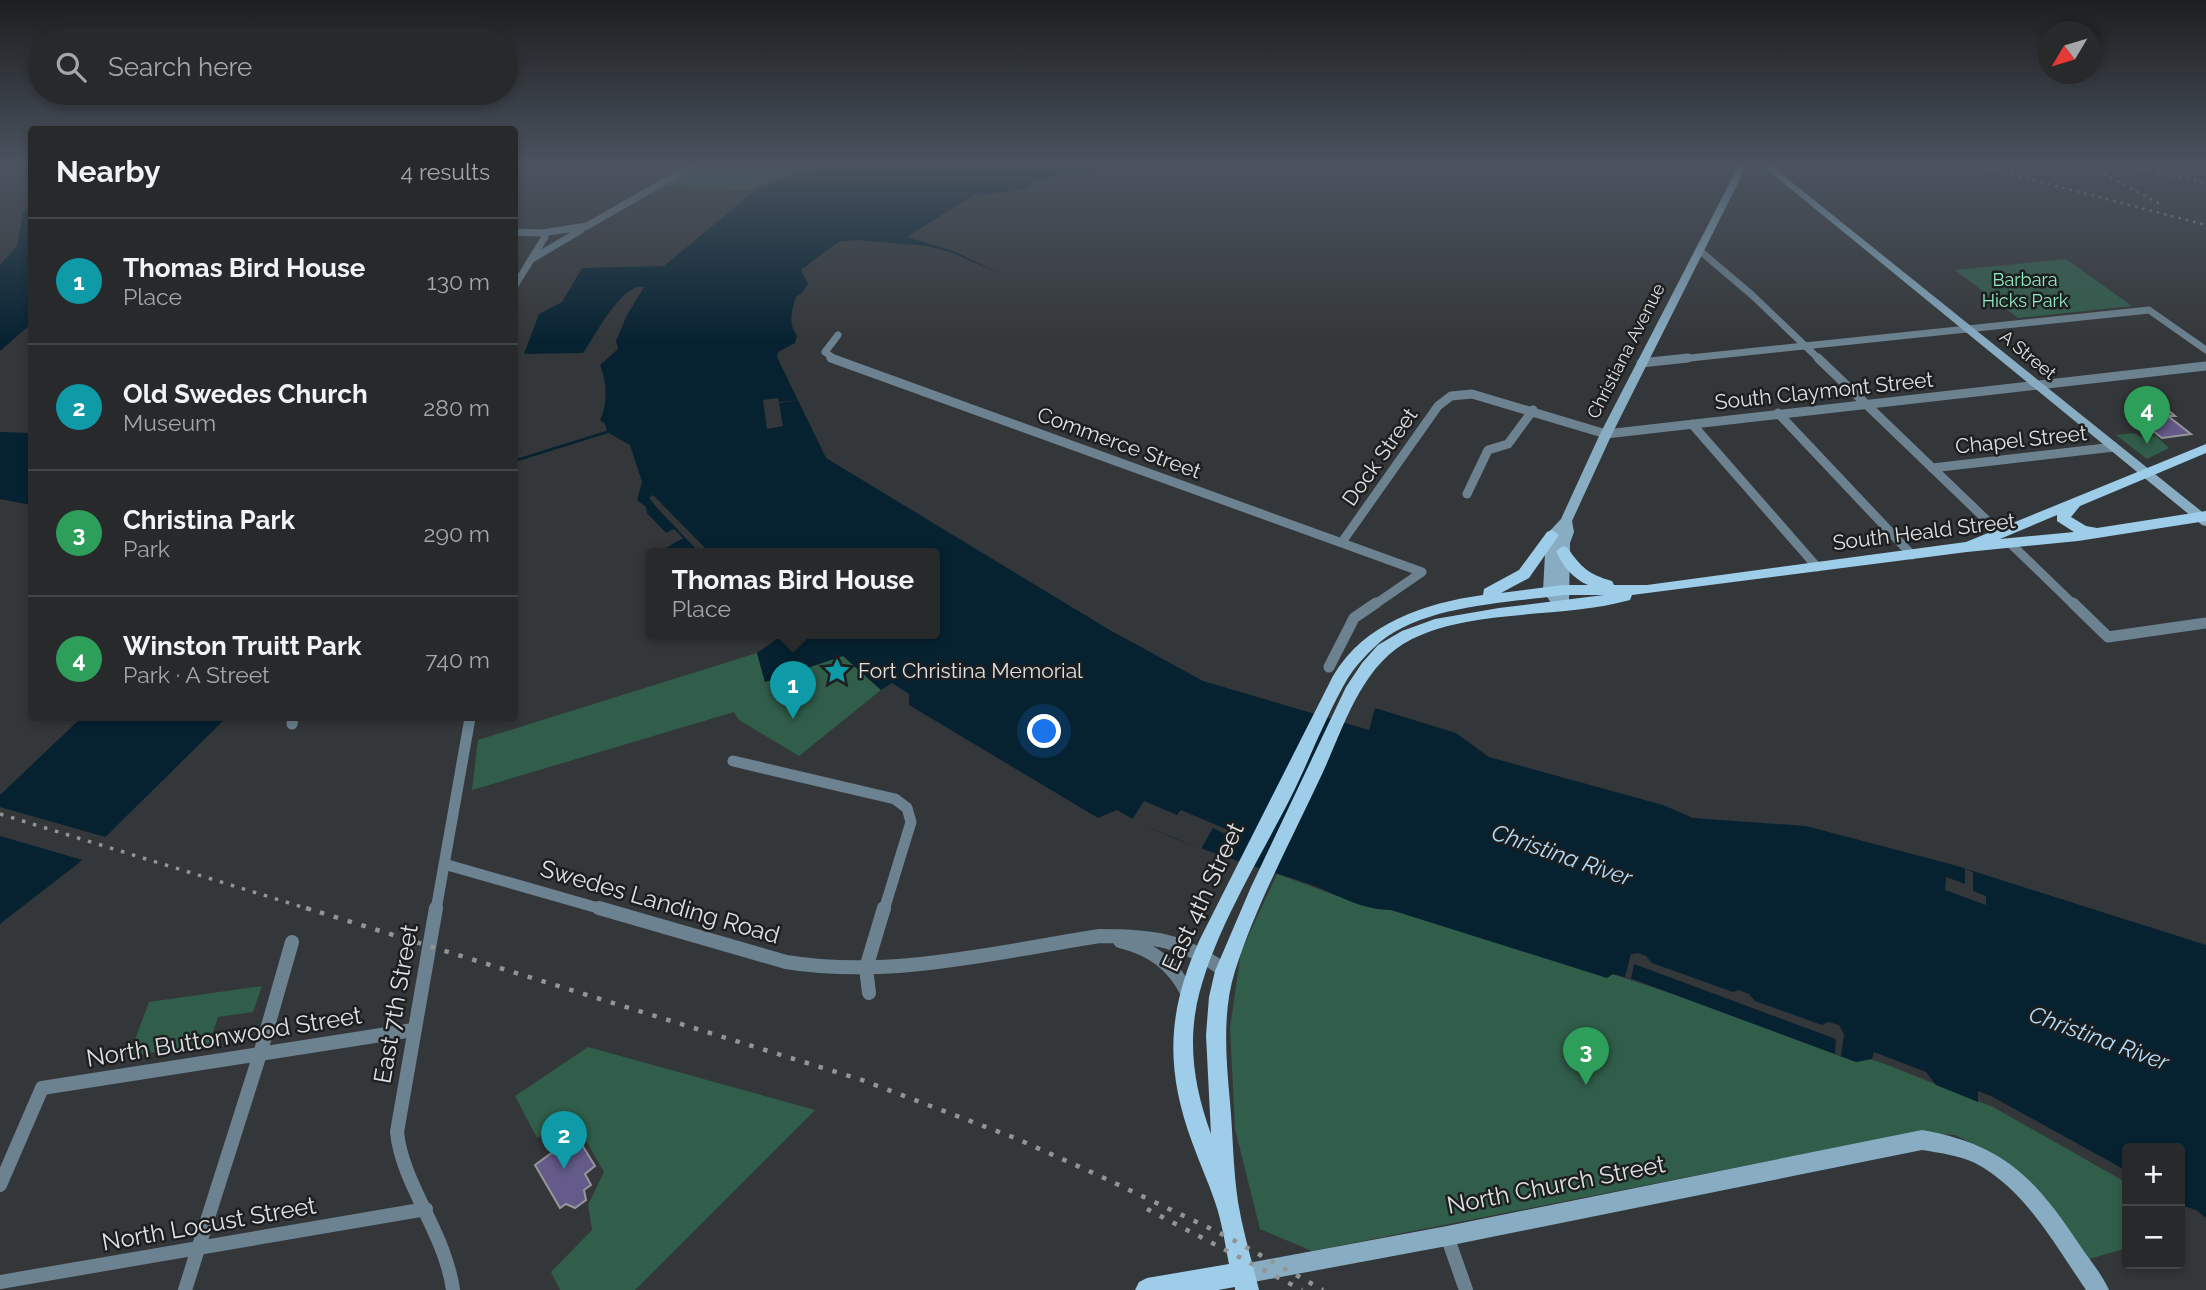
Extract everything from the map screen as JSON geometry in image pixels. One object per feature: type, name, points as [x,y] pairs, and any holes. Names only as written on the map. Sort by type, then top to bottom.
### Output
[{"type":"main road","points":[[1967,548],[1999,532],[2206,448]]},
{"type":"main road","points":[[2078,502],[2062,518],[2083,531],[2100,531]]},
{"type":"main road","name":"South Heald Street","points":[[1260,887],[1354,687],[1382,641],[1416,616],[1457,604],[1557,591],[1647,590],[2204,519]]},
{"type":"main road","points":[[1457,604],[1513,582],[1531,566],[1552,535]]},
{"type":"main road","points":[[1563,551],[1571,567],[1592,581],[1647,590]]},
{"type":"main road","name":"South Heald Street","points":[[1382,641],[1444,622],[1621,598],[1647,590]]},
{"type":"main road","name":"East 4th Street","points":[[1227,1203],[1200,1138],[1183,1065],[1182,1035],[1188,994],[1203,953],[1341,676],[1351,662],[1382,641]]},
{"type":"main road","name":"East 4th Street","points":[[1245,1282],[1227,1203],[1216,1035],[1219,996],[1225,971],[1260,887]]},
{"type":"main road","name":"North Church Street","points":[[1147,1290],[1245,1282]]},
{"type":"street","points":[[532,259],[592,223]]},
{"type":"street","name":"Christiana Avenue","points":[[1552,535],[1566,521],[1641,363],[1713,223]]},
{"type":"street","name":"A Street","points":[[1838,223],[2204,519]]},
{"type":"street","points":[[518,232],[542,233],[587,226]]},
{"type":"street","points":[[518,281],[545,237],[542,233]]},
{"type":"street","points":[[1699,250],[1743,286],[1999,532]]},
{"type":"street","points":[[1641,363],[2149,310],[2206,350]]},
{"type":"street","name":"Commerce Street","points":[[838,335],[825,352],[831,358],[1422,572],[1354,618],[1329,667]]},
{"type":"street","name":"South Claymont Street","points":[[1451,396],[1472,394],[1533,410],[1606,434],[2206,366]]},
{"type":"street","name":"Dock Street","points":[[1342,542],[1438,406],[1451,396]]},
{"type":"street","points":[[1467,494],[1488,450],[1508,444],[1533,410]]},
{"type":"street","points":[[1778,414],[1912,555]]},
{"type":"street","points":[[1692,424],[1816,568]]},
{"type":"street","name":"Chapel Street","points":[[1933,468],[2114,447]]},
{"type":"street","name":"Christiana Avenue","points":[[1557,591],[1568,531],[1566,521]]},
{"type":"street","points":[[1552,535],[1561,607]]},
{"type":"street","points":[[2012,545],[2108,637],[2206,623]]},
{"type":"street","name":"East 7th Street","points":[[453,1290],[452,1277],[397,1140],[413,1030],[469,721]]},
{"type":"street","points":[[733,761],[895,799],[907,808],[911,822],[866,968],[869,993]]},
{"type":"street","name":"Swedes Landing Road","points":[[444,864],[818,969],[866,968],[1100,936],[1145,936],[1192,946],[1225,971]]},
{"type":"street","name":"Swedes Landing Road","points":[[1100,936],[1134,944],[1162,957],[1177,974],[1188,994]]},
{"type":"street","points":[[185,1290],[260,1054],[292,942]]},
{"type":"street","name":"North Buttonwood Street","points":[[0,1185],[42,1088],[413,1030]]},
{"type":"street","name":"North Church Street","points":[[1245,1282],[1447,1236],[1922,1140],[1955,1145],[1974,1152],[2009,1173],[2036,1200],[2098,1290]]},
{"type":"street","name":"North Locust Street","points":[[0,1282],[426,1209]]},
{"type":"street","points":[[1447,1236],[1466,1290]]},
{"type":"green space","name":"Barbara Hicks Park","points":[[2066,259],[2132,306],[2018,318],[1955,270]]},
{"type":"green space","points":[[2134,433],[2141,437],[2156,436],[2169,448],[2147,459],[2116,435]]},
{"type":"green space","points":[[757,653],[765,682],[843,656],[881,690],[799,756],[739,720],[734,712],[472,790],[478,740]]},
{"type":"green space","points":[[1277,874],[1340,897],[1397,903],[1885,1064],[1993,1107],[2122,1180],[2122,1249],[2089,1259],[1994,1154],[1955,1135],[1911,1133],[1312,1251],[1260,1229],[1235,1129],[1230,1028],[1241,952]]},
{"type":"green space","points":[[262,986],[253,1012],[218,1017],[209,1044],[129,1056],[149,1002]]},
{"type":"green space","points":[[588,1047],[815,1110],[635,1290],[560,1290],[551,1272],[592,1230],[588,1205],[604,1172],[571,1115],[537,1138],[515,1096]]},
{"type":"water","points":[[21,223],[28,223],[28,327],[0,351],[0,265],[17,246]]},
{"type":"water","name":"Christina River","points":[[716,223],[929,223],[907,237],[956,252],[996,272],[948,251],[926,246],[856,240],[838,242],[801,270],[808,284],[796,297],[791,317],[797,336],[795,343],[778,352],[777,357],[826,458],[1108,629],[1203,681],[1369,730],[1375,708],[1456,733],[1489,757],[1663,805],[1693,818],[1806,826],[1954,865],[2206,945],[2206,1218],[2196,1210],[2185,1207],[2185,1143],[2122,1143],[2122,1168],[1991,1096],[1978,1091],[1978,1102],[1936,1085],[1926,1072],[1874,1052],[1872,1059],[1856,1062],[1635,980],[1613,974],[1607,978],[1391,910],[1359,904],[1309,884],[1187,843],[1117,810],[1098,818],[909,705],[909,694],[892,683],[881,690],[843,656],[765,682],[757,653],[777,639],[940,639],[940,548],[666,548],[683,538],[674,529],[666,533],[647,513],[646,507],[637,500],[642,482],[630,445],[607,432],[605,424],[600,420],[606,393],[600,365],[618,349],[616,341],[627,315],[644,287],[636,288],[618,301],[583,353],[524,354],[539,314],[562,302],[582,268],[664,266]]},
{"type":"water","points":[[0,432],[28,433],[28,504],[0,499]]},
{"type":"water","points":[[78,721],[223,721],[80,862],[0,924],[0,795]]},
{"type":"pier","points":[[778,398],[779,402],[801,400],[779,403],[783,426],[767,429],[763,400]]},
{"type":"pier","points":[[653,495],[705,548],[695,548],[649,498]]},
{"type":"pier","points":[[1144,801],[1177,815],[1181,810],[1228,830],[1226,834],[1213,828],[1201,849],[1132,820]]},
{"type":"pier","points":[[0,807],[109,838],[86,861],[0,836]]},
{"type":"pier","points":[[1965,869],[1973,872],[1973,891],[1986,896],[1986,905],[1945,890],[1946,877],[1965,884]]},
{"type":"pier","points":[[1631,954],[1646,956],[1652,963],[1733,992],[1739,990],[1749,994],[1755,1001],[1822,1025],[1828,1022],[1839,1025],[1844,1034],[1841,1057],[1835,1054],[1836,1039],[1634,964],[1631,979],[1625,977]]},
{"type":"building","points":[[2162,405],[2175,416],[2168,416],[2191,434],[2162,438],[2126,410]]},
{"type":"building","points":[[576,1135],[595,1166],[585,1174],[591,1185],[584,1190],[586,1200],[575,1208],[566,1204],[560,1208],[535,1165]]},
{"type":"waterway","points":[[518,460],[607,432]]},
{"type":"railway","points":[[2199,223],[2206,225]]},
{"type":"railway","points":[[0,814],[312,910]]},
{"type":"railway","points":[[306,908],[862,1080],[1015,1138],[1100,1176],[1228,1237],[1323,1290]]},
{"type":"railway","points":[[1147,1209],[1302,1290]]},
{"type":"place","name":"Winston Truitt Park","points":[[2147,444]]},
{"type":"place","name":"Fort Christina Memorial","points":[[837,671]]},
{"type":"place","name":"Thomas Bird House","points":[[793,719]]},
{"type":"place","name":"Christina Park","points":[[1586,1085]]},
{"type":"place","name":"Old Swedes Church","points":[[564,1169]]}]
